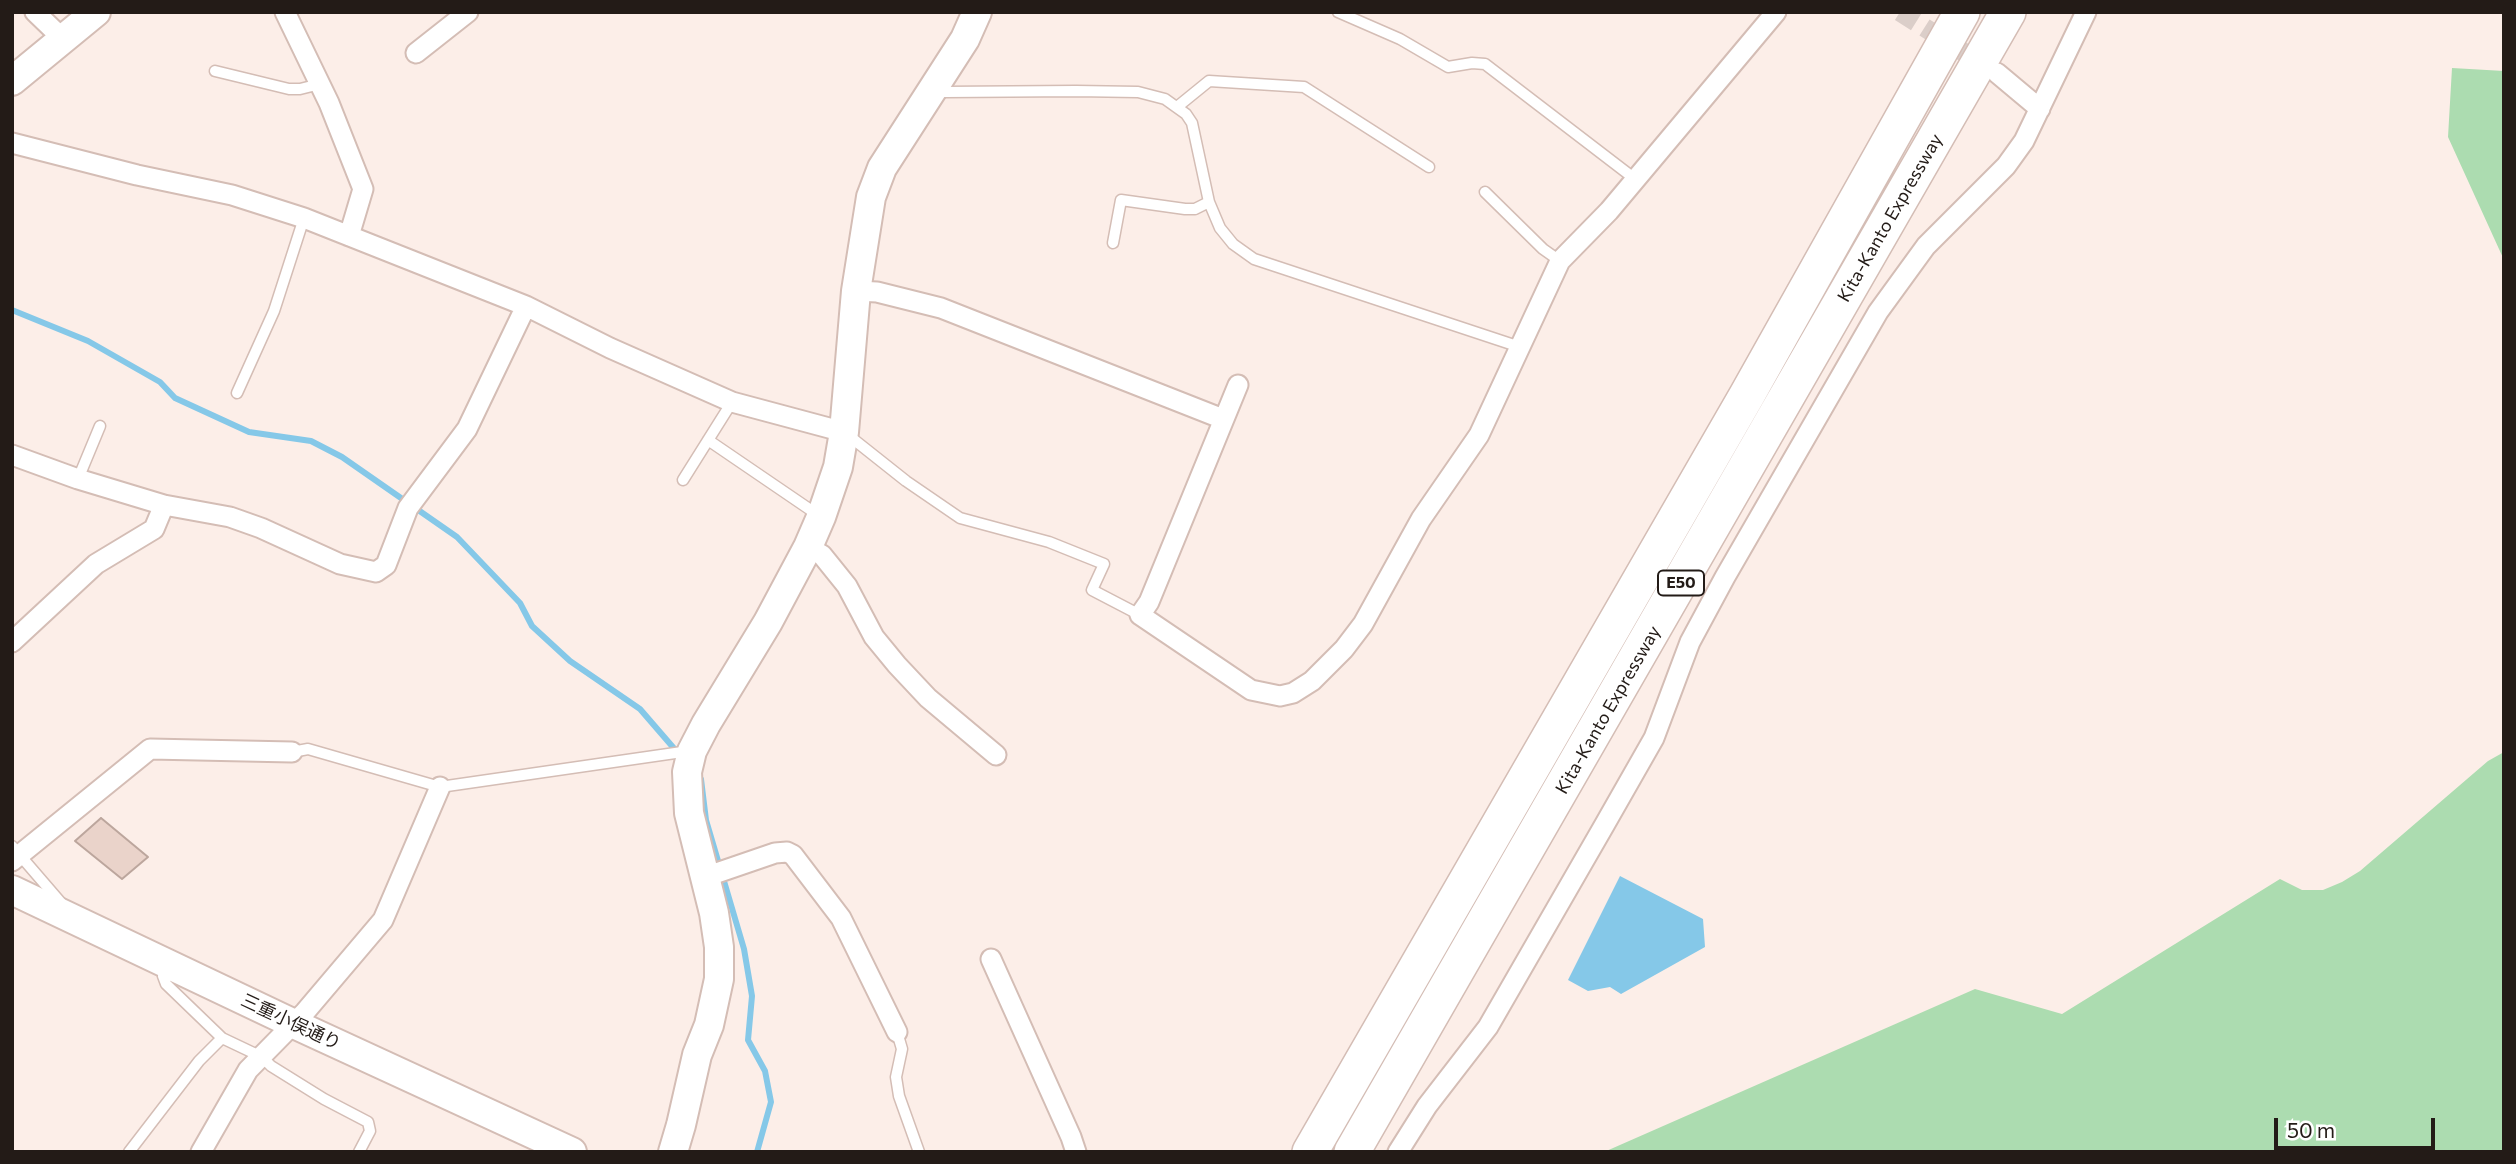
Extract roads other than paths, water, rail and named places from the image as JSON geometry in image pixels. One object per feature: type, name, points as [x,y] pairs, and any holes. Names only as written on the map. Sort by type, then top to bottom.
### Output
[{"type":"highway","name":"Kita-Kanto Expressway","points":[[1310,1152],[1747,396],[1962,12]]},
{"type":"highway","name":"Kita-Kanto Expressway","points":[[1352,1152],[2008,12]]},
{"type":"street","points":[[36,12],[63,39]]},
{"type":"street","points":[[12,81],[96,12]]},
{"type":"street","points":[[285,12],[320,84],[363,189],[349,236]]},
{"type":"street","points":[[416,53],[468,12]]},
{"type":"street","points":[[673,1152],[696,1055],[709,1025],[719,979],[719,947],[686,791],[692,751],[768,622],[821,517],[838,467],[844,432],[856,291],[871,197],[882,168],[965,39],[977,12]]},
{"type":"street","points":[[1238,385],[1149,601],[1140,615],[1251,690],[1280,696],[1293,693],[1312,681],[1345,649],[1363,624],[1421,519],[1479,435],[1560,261],[1609,211],[1776,12]]},
{"type":"street","points":[[1398,1152],[1427,1106],[1488,1027],[1605,824],[1654,738],[1690,642],[1878,312],[1926,246],[2006,166],[2024,141],[2086,12]]},
{"type":"street","points":[[1997,73],[2040,108]]},
{"type":"street","points":[[12,143],[137,175],[232,195],[304,218],[526,306],[610,348],[732,402],[844,432]]},
{"type":"street","points":[[856,291],[877,292],[909,299],[951,312],[1223,419]]},
{"type":"street","points":[[12,455],[78,479],[164,505],[230,517],[340,564],[376,572],[386,565],[408,508],[467,429],[526,306]]},
{"type":"street","points":[[12,642],[96,564],[154,529],[164,505]]},
{"type":"street","points":[[808,547],[822,555],[847,586],[874,637],[897,665],[928,698],[996,755]]},
{"type":"street","points":[[15,854],[150,749],[292,752]]},
{"type":"street","points":[[201,1152],[248,1070],[305,1012],[383,920],[440,787]]},
{"type":"street","points":[[705,877],[775,853],[787,852],[793,855],[841,918],[897,1032]]},
{"type":"street","name":"三重小俣通り","points":[[12,890],[572,1152]]},
{"type":"street","points":[[991,959],[1076,1152]]},
{"type":"lane","points":[[1338,12],[1400,39],[1448,67],[1485,64],[1635,179]]},
{"type":"lane","points":[[215,71],[289,89],[320,84]]},
{"type":"lane","points":[[1177,107],[1209,81],[1304,88],[1429,167]]},
{"type":"lane","points":[[934,89],[944,92],[1138,92],[1165,99],[1186,114],[1192,124],[1209,202],[1220,228],[1233,244],[1254,259],[1520,347]]},
{"type":"lane","points":[[1485,192],[1543,249],[1560,261]]},
{"type":"lane","points":[[1113,243],[1121,200],[1185,209],[1195,209],[1209,202]]},
{"type":"lane","points":[[237,393],[274,311],[304,218]]},
{"type":"lane","points":[[683,480],[732,402]]},
{"type":"lane","points":[[78,479],[100,426]]},
{"type":"lane","points":[[844,432],[960,519],[1049,542],[1104,564],[1092,590],[1140,615]]},
{"type":"lane","points":[[708,440],[821,517]]},
{"type":"lane","points":[[292,752],[307,749],[440,787],[692,751]]},
{"type":"lane","points":[[15,854],[75,918]]},
{"type":"lane","points":[[165,962],[163,976],[166,984],[222,1038],[262,1057],[271,1066],[324,1099],[368,1122],[370,1130],[359,1152]]},
{"type":"lane","points":[[897,1032],[902,1049],[896,1077],[899,1096],[919,1152]]},
{"type":"lane","points":[[129,1152],[199,1061],[222,1038]]},
{"type":"water","points":[[1620,876],[1703,919],[1705,947],[1621,994],[1610,987],[1588,991],[1568,980]]},
{"type":"waterway","points":[[12,310],[88,341],[160,382],[175,398],[249,432],[311,441],[342,457],[457,537],[520,603],[532,626],[570,661],[640,709],[678,753]]},
{"type":"waterway","points":[[697,774],[701,779],[706,820],[744,949],[752,996],[748,1040],[765,1071],[771,1102],[757,1152]]},
{"type":"tunnel","points":[[1900,12],[1987,67]]}]
